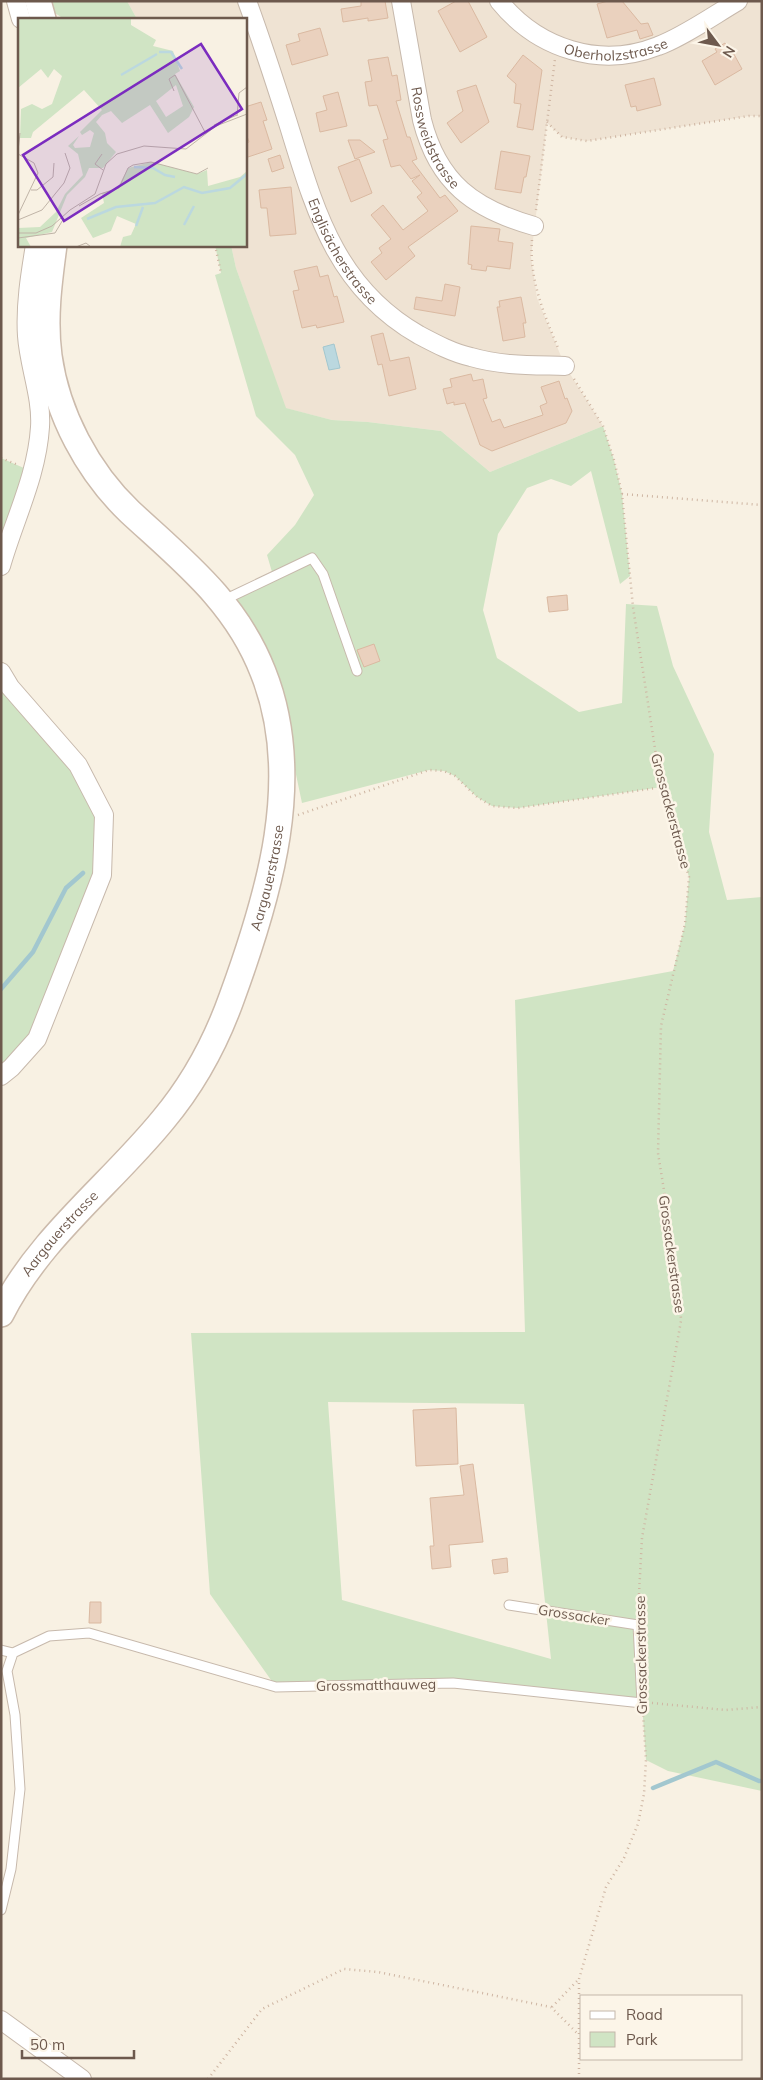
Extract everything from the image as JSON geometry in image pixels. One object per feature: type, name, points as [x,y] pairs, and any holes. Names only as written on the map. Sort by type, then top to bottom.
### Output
[{"type":"main road","points":[[38,1],[43,18]]},
{"type":"main road","name":"Aargauerstrasse","points":[[1,1314],[28,1270],[53,1240],[162,1122],[193,1081],[203,1064],[231,999],[254,934],[265,896],[279,822],[281,756],[277,722],[269,687],[254,651],[222,601],[204,580],[128,510],[112,492],[87,458],[72,430],[60,400],[49,356],[47,310],[54,246]]},
{"type":"street","points":[[16,1],[22,18]]},
{"type":"street","name":"Englisächerstrasse","points":[[247,1],[268,59],[316,208],[337,253],[353,279],[371,300],[388,315],[416,333],[439,346],[470,357],[520,365],[565,366]]},
{"type":"street","name":"Rossweidstrasse","points":[[401,1],[422,120],[427,139],[438,160],[452,182],[472,200],[505,218],[534,226]]},
{"type":"street","name":"Oberholzstrasse","points":[[499,1],[512,17],[535,34],[557,46],[603,57],[642,52],[660,46],[738,1]]},
{"type":"street","points":[[1,566],[33,472],[38,446],[40,415],[27,336],[28,288],[35,246]]},
{"type":"street","points":[[1,672],[10,688],[78,765],[104,815],[102,875],[37,1039],[11,1068],[1,1076]]},
{"type":"street","points":[[1,2020],[82,2079]]},
{"type":"lane","points":[[222,601],[312,558],[323,574],[357,671]]},
{"type":"lane","name":"Grossacker","points":[[509,1604],[638,1625]]},
{"type":"lane","name":"Grossackerstrasse","points":[[638,1625],[642,1702]]},
{"type":"lane","name":"Grossmatthauweg","points":[[13,1653],[49,1636],[88,1633],[276,1687],[453,1683],[642,1702]]},
{"type":"lane","points":[[1,1650],[13,1653],[7,1671],[15,1715],[20,1789],[11,1869],[1,1910]]},
{"type":"path","name":"Grossackerstrasse","points":[[557,46],[531,257],[538,298],[565,366],[603,426],[614,460],[622,494],[633,607],[662,787],[689,877],[685,924],[661,1026],[658,1153],[680,1290],[681,1321],[642,1538],[638,1625]]},
{"type":"path","points":[[547,122],[562,137],[587,141],[749,116],[762,116]]},
{"type":"path","points":[[215,246],[221,273]]},
{"type":"path","points":[[622,494],[762,505]]},
{"type":"path","points":[[279,822],[429,770],[444,771],[456,776],[477,797],[492,806],[510,808],[662,787]]},
{"type":"path","name":"Grossackerstrasse","points":[[579,2079],[579,1979],[606,1887],[624,1858],[638,1824],[644,1794],[646,1760],[642,1702]]},
{"type":"path","points":[[642,1702],[726,1710],[762,1707]]},
{"type":"path","points":[[208,2079],[262,2009],[344,1969],[378,1972],[551,2007],[578,2034]]},
{"type":"path","points":[[551,2007],[579,1979]]},
{"type":"shaded area","points":[[127,1],[762,1],[762,116],[749,116],[587,141],[562,137],[547,123],[531,257],[537,298],[565,366],[603,426],[490,472],[441,431],[368,422],[332,420],[285,408],[236,268],[231,246],[246,246],[246,18],[136,18]]},
{"type":"green space","points":[[38,1],[127,1],[136,18],[62,18],[55,13],[40,9]]},
{"type":"green space","points":[[215,246],[231,246],[236,268],[286,408],[332,420],[368,422],[441,431],[490,472],[603,426],[622,494],[630,576],[620,584],[591,471],[571,486],[551,479],[527,488],[498,534],[483,610],[497,658],[579,712],[622,703],[626,604],[657,606],[673,666],[714,754],[709,832],[727,900],[762,897],[762,1791],[668,1771],[646,1760],[642,1703],[453,1683],[276,1687],[210,1594],[191,1333],[525,1332],[515,1000],[673,971],[685,924],[689,877],[662,787],[518,808],[492,806],[477,797],[455,776],[444,771],[429,770],[302,803],[290,746],[281,686],[265,647],[236,601],[272,572],[267,555],[295,525],[314,495],[295,455],[256,416],[215,275],[221,273]],"holes":[[[328,1402],[524,1404],[551,1659],[342,1600]]]},
{"type":"green space","points":[[1,458],[33,472],[1,566]]},
{"type":"green space","points":[[1,672],[78,765],[104,815],[102,875],[37,1039],[1,1076]]},
{"type":"water","points":[[334,344],[340,368],[329,370],[323,347]]},
{"type":"building","points":[[361,1],[385,1],[388,18],[368,21],[368,18],[343,22],[341,9],[361,6]]},
{"type":"building","points":[[456,1],[468,1],[487,37],[460,52],[438,11]]},
{"type":"building","points":[[608,1],[622,1],[641,24],[648,23],[653,35],[640,39],[637,30],[607,38],[597,4]]},
{"type":"building","points":[[320,28],[328,55],[292,65],[286,45],[300,41],[298,34]]},
{"type":"building","points":[[725,43],[727,46],[729,45],[742,69],[715,85],[702,61],[717,52],[715,49]]},
{"type":"building","points":[[523,55],[542,70],[533,130],[517,127],[521,104],[514,103],[516,84],[507,76]]},
{"type":"building","points":[[388,57],[392,76],[397,75],[401,100],[396,101],[407,137],[410,137],[417,159],[412,161],[440,198],[445,195],[458,211],[408,247],[415,256],[386,280],[371,262],[382,253],[379,248],[391,239],[371,215],[383,205],[403,230],[428,211],[417,197],[422,193],[412,181],[420,175],[411,179],[400,165],[391,167],[383,140],[388,139],[377,105],[369,106],[365,82],[372,81],[368,60]]},
{"type":"building","points":[[654,78],[661,105],[637,111],[636,106],[631,107],[625,85]]},
{"type":"building","points":[[476,85],[489,122],[461,143],[447,123],[463,111],[457,91]]},
{"type":"building","points":[[338,92],[347,126],[320,132],[316,113],[327,110],[323,96]]},
{"type":"building","points":[[261,102],[267,120],[263,121],[272,149],[246,158],[246,144],[249,142],[246,133],[246,107]]},
{"type":"building","points":[[348,140],[360,140],[375,152],[355,159]]},
{"type":"building","points":[[501,151],[530,156],[521,193],[495,189]]},
{"type":"building","points":[[280,155],[284,168],[272,172],[268,159]]},
{"type":"building","points":[[359,159],[372,193],[351,202],[338,167]]},
{"type":"building","points":[[291,187],[296,234],[270,236],[267,208],[261,208],[259,190]]},
{"type":"building","points":[[471,226],[500,229],[498,241],[513,243],[510,269],[487,266],[486,271],[471,269],[472,265],[468,264]]},
{"type":"building","points":[[317,266],[320,277],[328,275],[334,297],[337,296],[344,322],[317,328],[316,325],[302,328],[293,291],[299,290],[294,271]]},
{"type":"building","points":[[445,284],[460,287],[455,316],[414,309],[416,297],[442,301]]},
{"type":"building","points":[[521,297],[526,323],[523,323],[525,337],[503,341],[497,307],[500,307],[499,301]]},
{"type":"building","points":[[383,333],[390,361],[409,357],[416,389],[389,396],[382,364],[378,365],[371,336]]},
{"type":"building","points":[[471,374],[473,381],[483,379],[487,398],[483,399],[492,422],[500,419],[504,428],[543,415],[540,406],[547,403],[541,387],[559,381],[565,399],[567,398],[572,411],[566,423],[492,451],[480,445],[465,403],[454,405],[454,402],[447,404],[443,389],[452,387],[450,379]]},
{"type":"building","points":[[567,595],[568,610],[549,612],[547,597]]},
{"type":"building","points":[[374,644],[380,661],[364,667],[357,650]]},
{"type":"building","points":[[456,1408],[458,1464],[416,1466],[413,1410]]},
{"type":"building","points":[[473,1464],[483,1542],[449,1545],[451,1567],[432,1569],[430,1546],[434,1546],[430,1498],[464,1495],[460,1466]]},
{"type":"building","points":[[507,1558],[508,1572],[494,1574],[492,1560]]},
{"type":"building","points":[[90,1602],[101,1602],[101,1623],[89,1623]]},
{"type":"waterway","points":[[1,989],[33,952],[66,888],[83,873]]},
{"type":"waterway","points":[[653,1788],[716,1762],[762,1781]]}]
